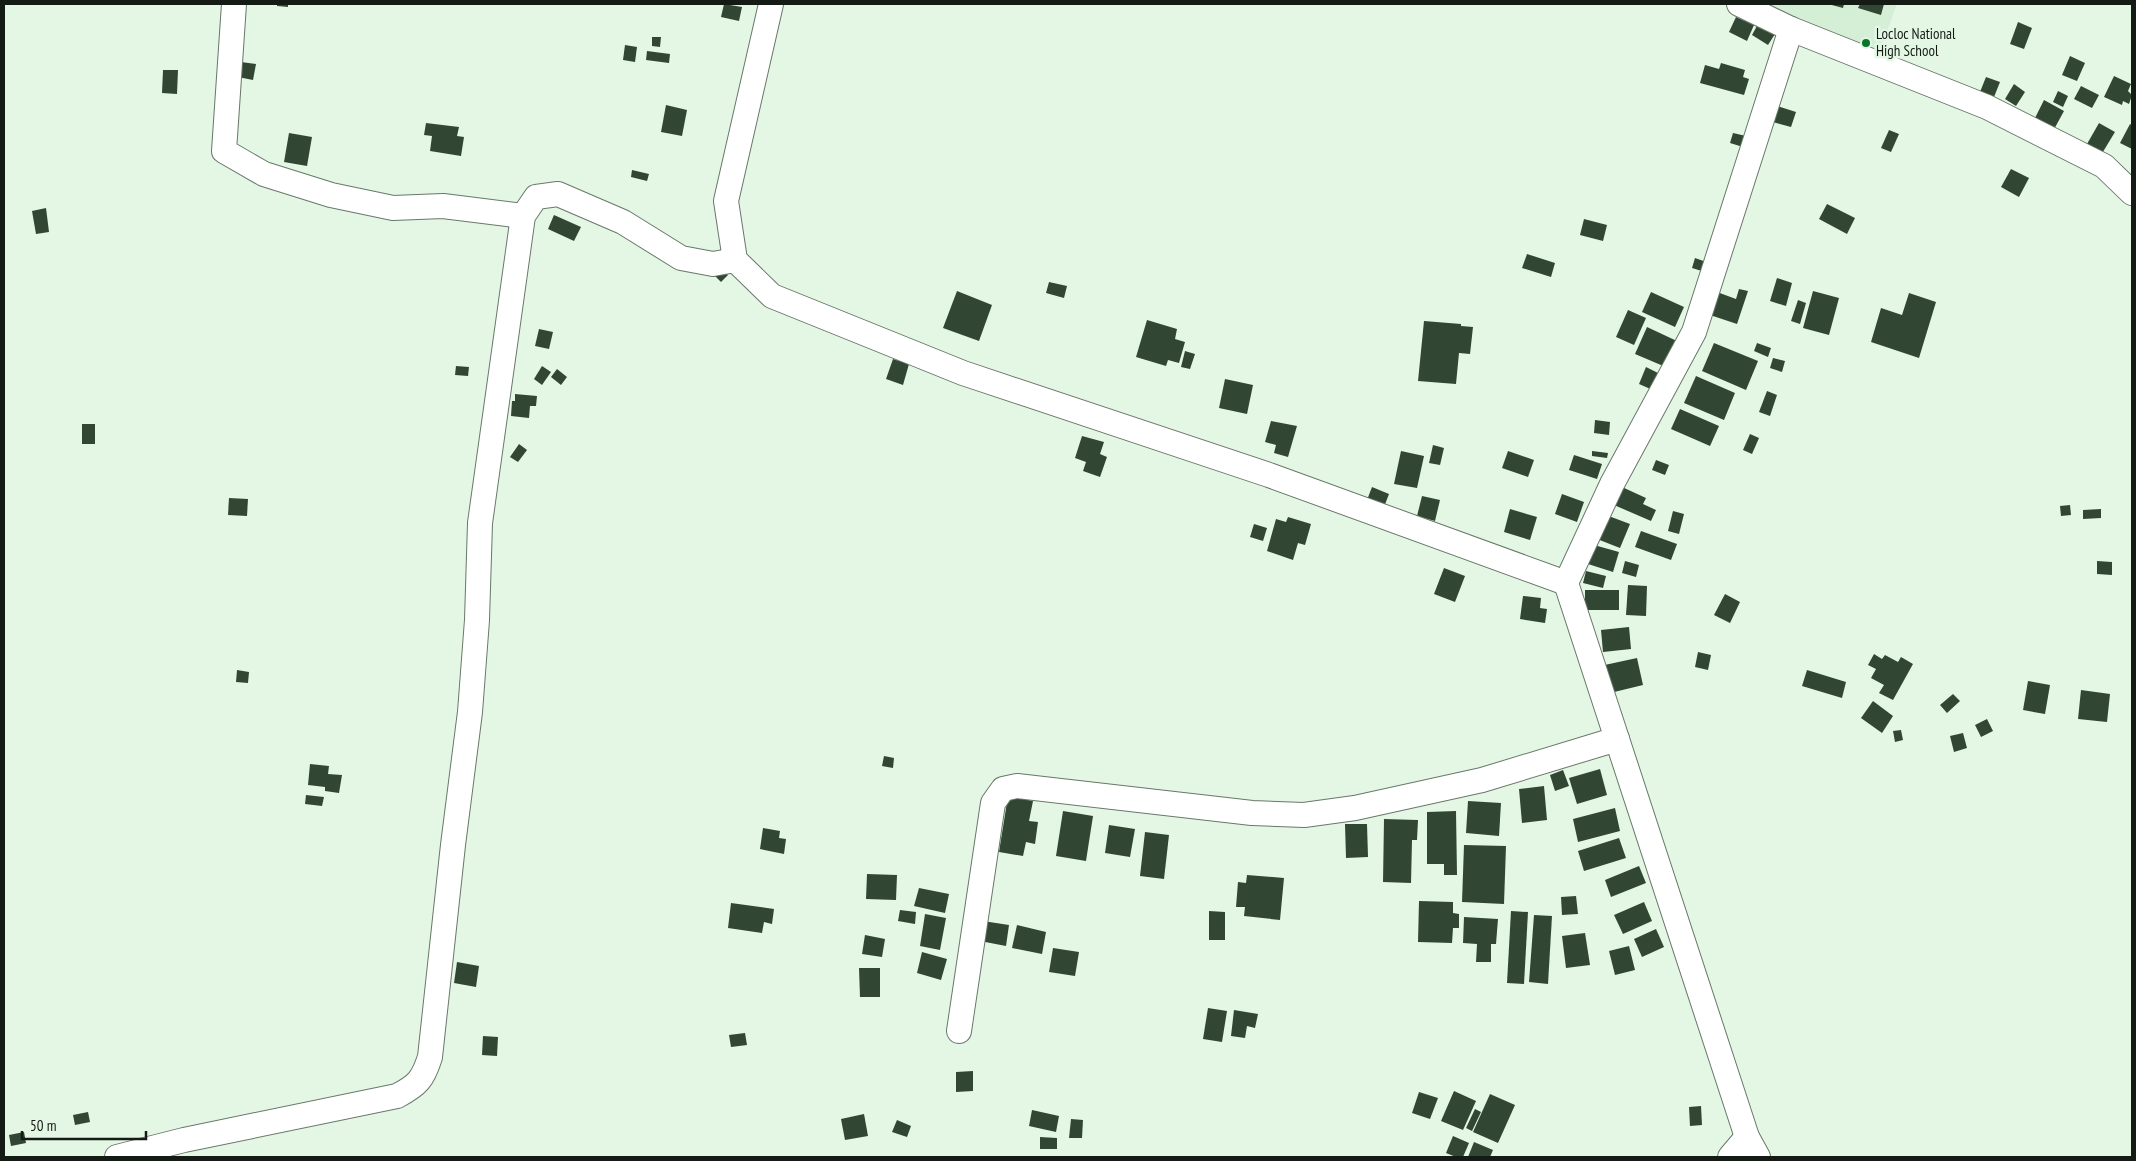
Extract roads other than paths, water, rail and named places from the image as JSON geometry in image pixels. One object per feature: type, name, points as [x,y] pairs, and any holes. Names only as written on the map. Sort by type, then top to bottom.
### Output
[{"type":"street","points":[[234,4],[224,151],[264,174],[331,195],[393,208],[443,206],[523,216]]},
{"type":"street","points":[[771,4],[726,201],[735,260],[772,296],[963,373],[1269,475],[1566,584]]},
{"type":"street","points":[[1739,4],[1791,30],[1986,108],[2104,166],[2132,193]]},
{"type":"street","points":[[1730,1157],[1753,1147],[1566,584],[1612,484],[1694,332],[1791,30]]},
{"type":"street","points":[[117,1157],[184,1140],[397,1096],[413,1088],[424,1077],[430,1057],[453,845],[470,712],[477,620],[480,524],[523,216],[536,197],[558,194],[623,222],[681,258],[713,264],[735,260]]},
{"type":"street","points":[[959,1031],[993,802],[1003,789],[1017,786],[1252,813],[1304,815],[1355,808],[1482,780],[1617,739]]},
{"type":"place","name":"Locloc National High School","points":[[1866,43]]}]
